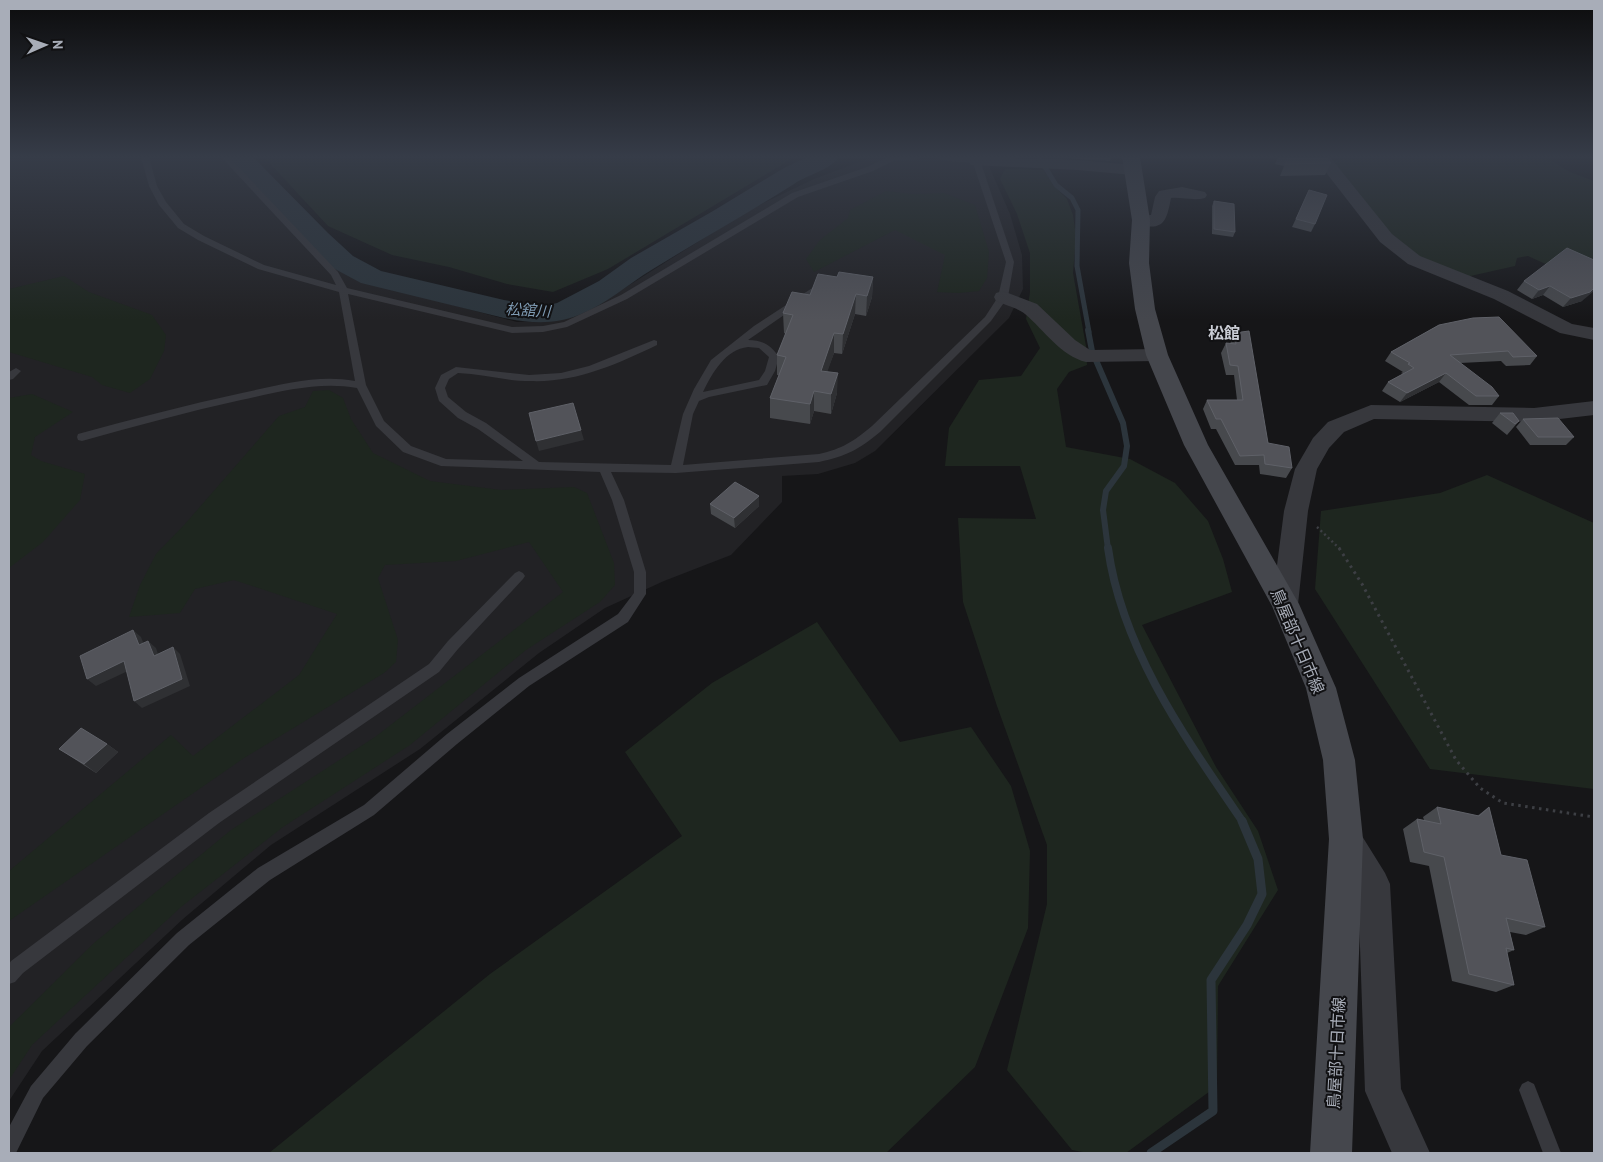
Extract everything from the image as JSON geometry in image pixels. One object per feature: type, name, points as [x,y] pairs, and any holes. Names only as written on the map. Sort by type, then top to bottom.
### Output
[{"type":"main road","name":"鳥屋部十日市線","points":[[1140,211],[1141,220],[1139,263],[1145,309],[1156,355],[1196,446],[1285,604],[1321,688],[1339,760],[1346,839],[1331,1153]]},
{"type":"street","points":[[1141,220],[1153,221],[1159,218],[1160,211]]},
{"type":"street","points":[[1365,211],[1386,238],[1414,260],[1500,295],[1567,329],[1594,334]]},
{"type":"street","points":[[1003,297],[1030,308],[1068,344],[1086,356],[1156,355]]},
{"type":"street","points":[[1285,604],[1296,511],[1306,470],[1322,443],[1336,427],[1371,412],[1534,415],[1594,408]]},
{"type":"street","points":[[1346,839],[1374,884],[1383,1091],[1411,1153]]},
{"type":"lane","points":[[168,211],[181,226],[201,238],[261,267],[343,290],[512,330],[543,329],[567,324],[624,297],[768,211]]},
{"type":"lane","points":[[276,211],[335,274],[343,290],[361,385],[380,423],[407,449],[445,463],[676,469],[744,466],[820,458],[837,454],[857,445],[927,381],[988,319],[1003,297],[1010,262],[993,211]]},
{"type":"lane","points":[[676,469],[683,432],[695,399],[715,362],[734,346],[823,284]]},
{"type":"lane","points":[[535,465],[482,426],[462,415],[443,399],[440,388],[446,377],[456,370],[532,379],[565,376],[605,365],[654,343]]},
{"type":"lane","points":[[695,399],[715,392],[763,383],[770,371],[774,357],[770,348],[748,343],[734,346]]},
{"type":"lane","points":[[82,437],[168,412],[299,385],[322,381],[344,381],[361,385]]},
{"type":"lane","points":[[9,1146],[36,1092],[81,1040],[183,939],[264,874],[369,810],[452,739],[524,682],[623,618],[640,594],[640,572],[618,500],[604,468]]},
{"type":"lane","points":[[9,976],[17,967],[84,914],[214,818],[434,668],[453,645],[519,576]]},
{"type":"lane","points":[[1528,1090],[1552,1153]]},
{"type":"path","points":[[1296,511],[1310,521],[1340,549],[1362,584],[1456,760],[1480,788],[1503,803],[1594,817]]},
{"type":"shaded area","points":[[9,211],[283,211],[338,267],[360,280],[517,322],[548,320],[596,306],[747,211],[1009,211],[1022,255],[1023,289],[1009,318],[875,451],[855,463],[818,474],[782,476],[782,502],[731,555],[664,581],[605,608],[539,653],[420,749],[271,845],[183,919],[42,1051],[9,1101]]},
{"type":"shaded area","points":[[314,211],[704,211],[608,269],[553,292],[507,284],[449,267],[392,255],[328,226]]},
{"type":"shaded area","points":[[850,211],[977,211],[989,252],[987,278],[979,291],[959,293],[937,292],[945,255],[895,230],[814,272],[806,259],[820,240],[848,218]]},
{"type":"shaded area","points":[[1016,211],[1072,211],[1073,215],[1076,236],[1073,273],[1086,346],[1087,365],[1069,372],[1057,389],[1066,447],[1130,459],[1175,483],[1208,521],[1223,559],[1232,592],[1142,625],[1216,767],[1258,831],[1278,890],[1218,986],[1217,1086],[1126,1153],[1088,1153],[1072,1150],[1007,1070],[1047,904],[1047,845],[997,706],[963,602],[958,518],[1036,519],[1020,466],[945,466],[949,428],[979,380],[1021,376],[1040,348],[1026,319],[1030,292],[1030,253]]},
{"type":"shaded area","points":[[1372,211],[1594,211],[1594,286],[1528,256],[1517,258],[1515,266],[1466,277],[1415,255],[1387,231]]},
{"type":"shaded area","points":[[64,276],[89,292],[152,315],[166,335],[164,351],[150,379],[130,393],[102,385],[92,377],[9,352],[9,289]]},
{"type":"shaded area","points":[[329,390],[343,398],[351,419],[373,453],[430,481],[501,490],[574,487],[587,493],[614,563],[615,585],[600,602],[526,650],[410,745],[283,827],[181,907],[32,1045],[9,1080],[9,1027],[94,943],[231,830],[375,737],[563,592],[529,542],[456,561],[385,565],[378,578],[398,640],[396,662],[384,673],[244,758],[9,921],[9,871],[171,735],[193,756],[299,675],[337,614],[234,580],[195,589],[180,613],[129,617],[140,585],[156,554],[185,524],[279,416],[305,407],[313,391]]},
{"type":"shaded area","points":[[32,394],[73,412],[35,437],[31,455],[41,461],[85,474],[80,500],[43,542],[9,568],[9,398]]},
{"type":"shaded area","points":[[1487,475],[1594,523],[1594,789],[1430,769],[1315,589],[1321,511],[1440,493]]},
{"type":"shaded area","points":[[817,622],[900,742],[971,727],[1011,786],[1030,851],[1028,928],[975,1067],[886,1153],[269,1153],[490,974],[682,836],[625,752],[712,683]]},
{"type":"building","points":[[1214,211],[1234,211],[1235,232],[1214,229]]},
{"type":"building","points":[[1299,211],[1320,211],[1315,224],[1296,219]]},
{"type":"building","points":[[1567,248],[1594,260],[1594,288],[1590,292],[1571,298],[1550,286],[1539,290],[1524,281]]},
{"type":"building","points":[[839,272],[873,277],[867,296],[856,294],[843,334],[834,333],[821,371],[838,373],[831,394],[814,391],[810,404],[770,398],[786,357],[777,355],[793,315],[783,313],[792,292],[810,295],[818,274],[837,277]]},
{"type":"building","points":[[1499,317],[1537,356],[1513,357],[1508,351],[1450,355],[1492,387],[1499,396],[1476,396],[1446,373],[1407,393],[1388,382],[1414,368],[1408,364],[1410,363],[1391,352],[1439,325],[1473,318]]},
{"type":"building","points":[[1249,331],[1268,443],[1289,447],[1292,468],[1265,464],[1264,455],[1240,456],[1221,419],[1216,419],[1207,400],[1243,400],[1238,366],[1230,365],[1226,343],[1236,344],[1234,333]]},
{"type":"building","points":[[573,403],[581,430],[536,441],[529,413]]},
{"type":"building","points":[[1500,413],[1513,413],[1519,421],[1515,424]]},
{"type":"building","points":[[1558,418],[1574,437],[1538,437],[1523,419]]},
{"type":"building","points":[[735,482],[759,496],[734,518],[710,504]]},
{"type":"building","points":[[133,630],[139,645],[148,641],[154,656],[173,647],[182,679],[134,701],[124,661],[87,679],[80,656]]},
{"type":"building","points":[[81,728],[107,744],[84,764],[59,749]]},
{"type":"building","points":[[1437,807],[1479,816],[1489,807],[1501,855],[1527,860],[1545,927],[1506,918],[1514,950],[1506,948],[1514,985],[1469,974],[1444,857],[1424,852],[1417,819],[1441,824]]},
{"type":"waterway","name":"松舘川","points":[[291,211],[343,262],[371,277],[504,309],[526,313],[549,314],[568,309],[609,287],[641,264],[732,211]]},
{"type":"waterway","points":[[1078,211],[1077,266],[1089,332]]},
{"type":"waterway","points":[[1088,330],[1092,351],[1123,423],[1127,446],[1124,466],[1106,491],[1103,510],[1108,549]]},
{"type":"waterway","points":[[1108,548],[1115,586],[1142,658],[1179,726],[1243,822]]},
{"type":"waterway","points":[[1151,1153],[1213,1111],[1211,980],[1247,925],[1262,894],[1258,859],[1242,821]]},
{"type":"district","name":"松館","points":[[1224,333]]}]
